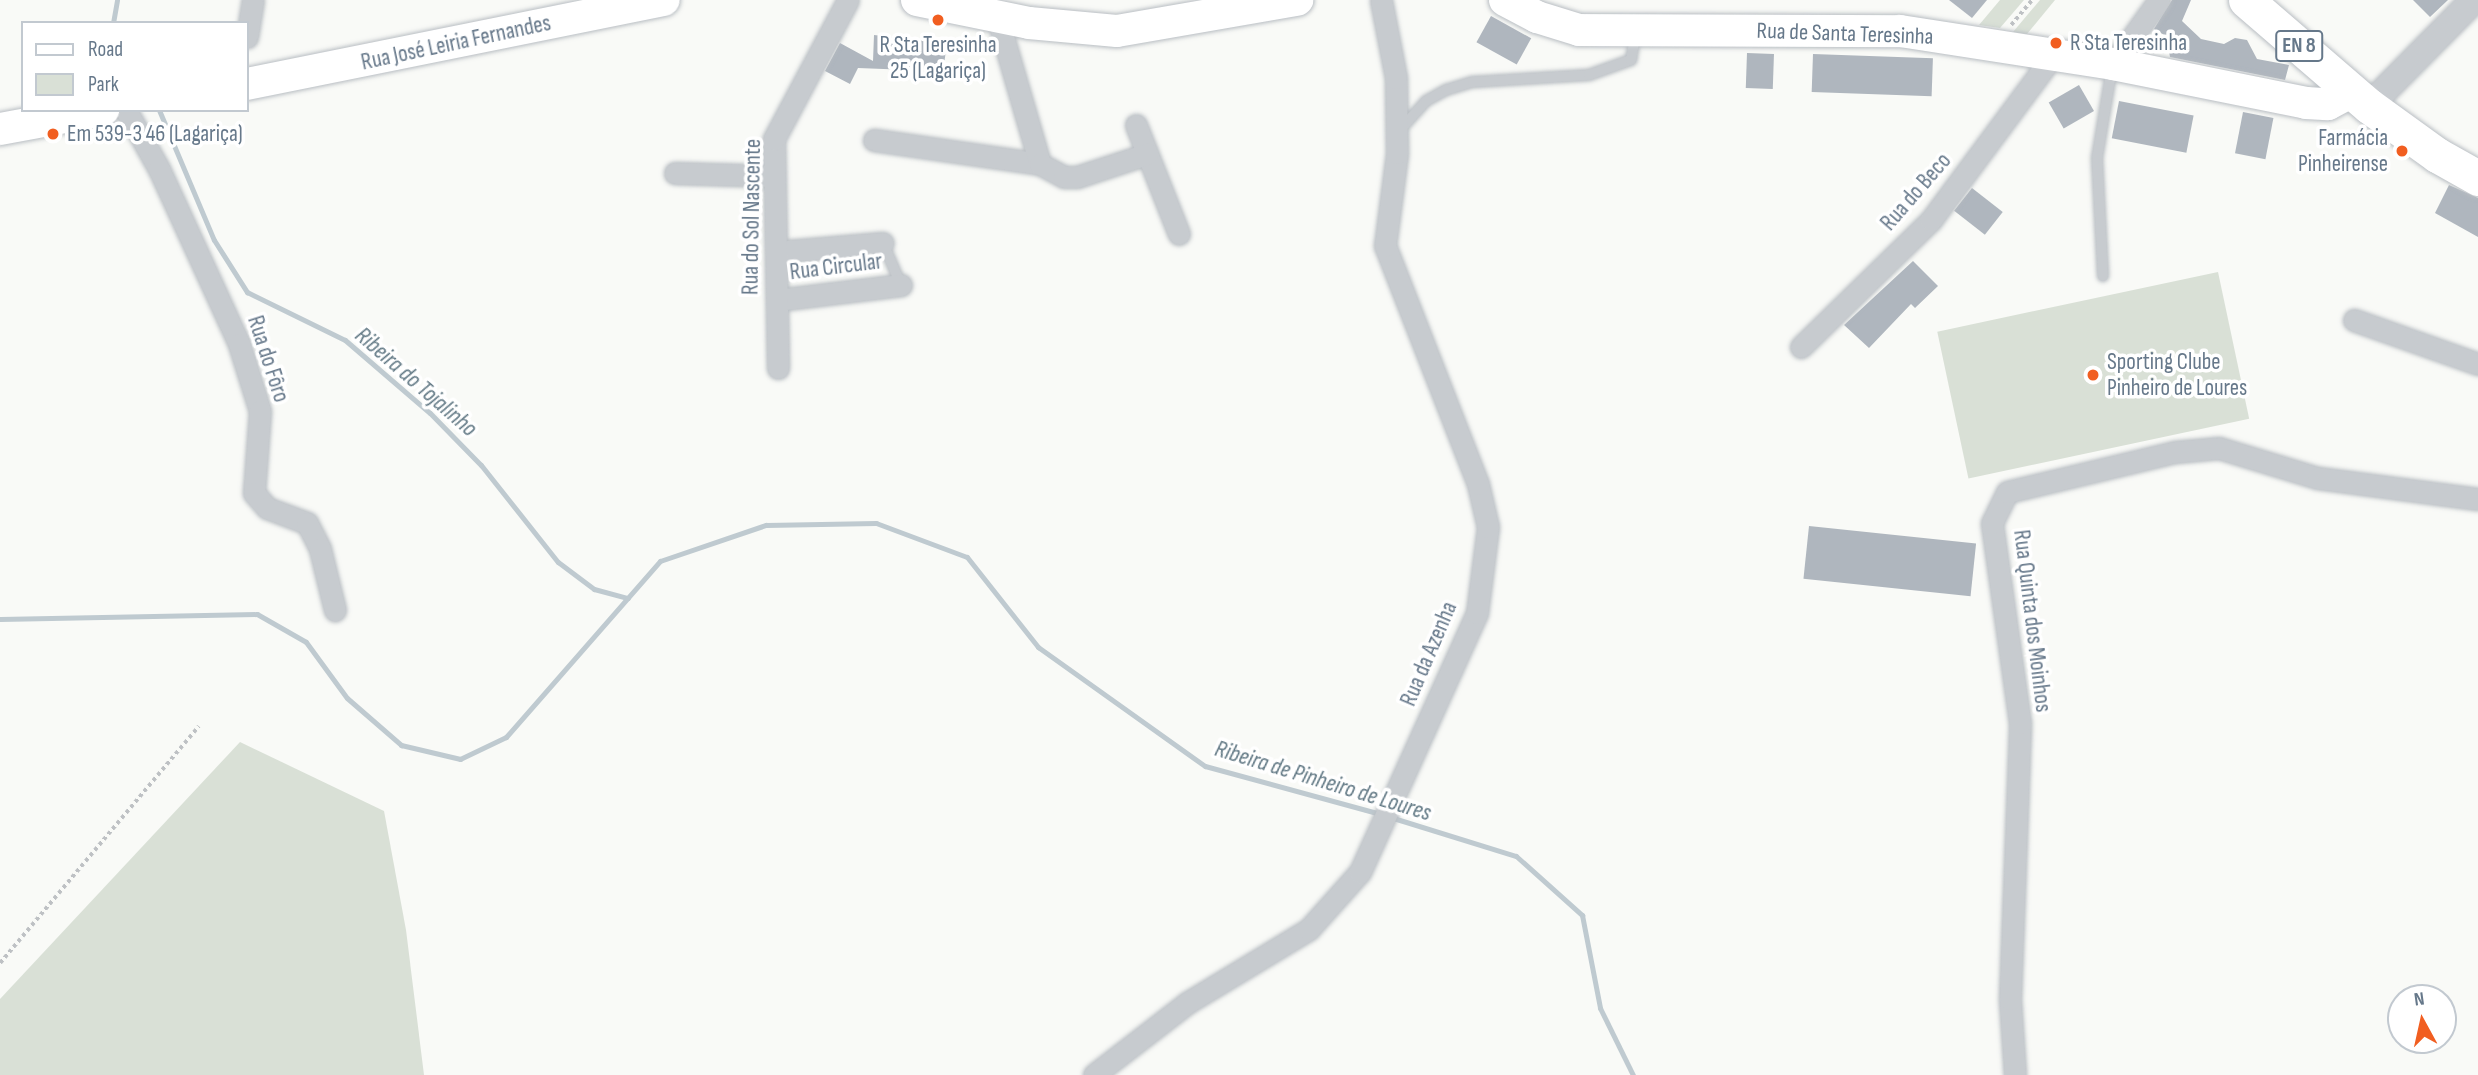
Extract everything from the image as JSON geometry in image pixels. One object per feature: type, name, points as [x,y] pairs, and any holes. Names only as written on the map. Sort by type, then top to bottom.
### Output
[{"type":"main road","name":"Rua José Leiria Fernandes","points":[[248,84],[664,0]]},
{"type":"main road","points":[[917,0],[997,16],[1117,30],[1264,3],[1297,0]]},
{"type":"main road","name":"Rua de Santa Teresinha","points":[[1505,0],[1557,25],[1636,31],[1900,32],[2052,57],[2113,64],[2306,103],[2328,104],[2360,99]]},
{"type":"main road","name":"EN 8","points":[[2246,0],[2360,99],[2437,155],[2478,178]]},
{"type":"main road","points":[[0,129],[92,112]]},
{"type":"street","points":[[248,31],[253,0]]},
{"type":"street","name":"Rua do Sol Nascente","points":[[778,368],[774,139],[848,0]]},
{"type":"street","name":"Rua da Azenha","points":[[1094,1075],[1187,1003],[1309,929],[1360,872],[1477,613],[1488,527],[1478,484],[1385,246],[1397,135],[1396,78],[1381,0]]},
{"type":"street","points":[[2113,64],[2159,0]]},
{"type":"street","points":[[2360,99],[2474,0]]},
{"type":"street","points":[[997,16],[1040,164]]},
{"type":"street","name":"Rua do Beco","points":[[1801,347],[1931,220],[2052,57]]},
{"type":"street","name":"Rua do Fôro","points":[[127,112],[159,169],[239,344],[260,411],[254,493],[267,508],[307,523],[320,549],[335,610]]},
{"type":"street","points":[[1136,125],[1179,234]]},
{"type":"street","points":[[874,140],[1040,164],[1065,177],[1077,177],[1147,153]]},
{"type":"street","points":[[676,173],[774,176]]},
{"type":"street","points":[[776,252],[883,243]]},
{"type":"street","name":"Rua Circular","points":[[777,300],[901,285]]},
{"type":"street","points":[[2354,320],[2478,364]]},
{"type":"street","name":"Rua Quinta dos Moinhos","points":[[2015,1075],[2010,999],[2020,723],[1992,523],[2007,492],[2175,452],[2218,448],[2330,481],[2478,499]]},
{"type":"lane","points":[[1397,135],[1426,101],[1446,90],[1473,82],[1589,75],[1631,60],[1636,31]]},
{"type":"lane","points":[[2103,276],[2097,158],[2113,64]]},
{"type":"lane","points":[[883,243],[901,285]]},
{"type":"path","points":[[0,963],[198,726]]},
{"type":"green space","points":[[2000,0],[2024,0],[2000,28],[1979,25]]},
{"type":"green space","points":[[2040,0],[2055,0],[2027,34],[2013,32]]},
{"type":"green space","name":"Sporting Clube Pinheiro de Loures","points":[[2218,272],[2249,419],[1968,478],[1937,332]]},
{"type":"green space","points":[[240,742],[384,811],[406,930],[424,1075],[0,1075],[0,999]]},
{"type":"building","points":[[1949,0],[1987,0],[1972,18]]},
{"type":"building","points":[[2172,0],[2191,0],[2182,21],[2201,39],[2224,44],[2235,38],[2247,40],[2257,59],[2289,65],[2285,80],[2170,57],[2166,36],[2154,29]]},
{"type":"building","points":[[2413,0],[2448,0],[2430,17]]},
{"type":"building","points":[[1491,16],[1531,38],[1517,65],[1476,42]]},
{"type":"building","points":[[874,35],[947,43],[942,79],[908,75],[909,70],[858,68],[850,84],[825,71],[840,43],[873,61]]},
{"type":"building","points":[[1747,53],[1774,54],[1773,89],[1746,88]]},
{"type":"building","points":[[1813,54],[1933,58],[1932,96],[1812,92]]},
{"type":"building","points":[[2079,85],[2094,111],[2064,128],[2049,102]]},
{"type":"building","points":[[2119,101],[2194,116],[2186,153],[2112,138]]},
{"type":"building","points":[[2243,112],[2273,118],[2265,159],[2235,153]]},
{"type":"building","points":[[2449,185],[2478,198],[2478,237],[2435,213]]},
{"type":"building","points":[[1972,188],[2003,212],[1985,235],[1954,211]]},
{"type":"building","points":[[1913,261],[1938,286],[1915,308],[1911,304],[1869,348],[1844,325]]},
{"type":"building","points":[[1809,526],[1976,544],[1971,596],[1803,579]]},
{"type":"waterway","name":"Ribeira do Tojalinho","points":[[113,21],[117,0]]},
{"type":"waterway","name":"Ribeira do Tojalinho","points":[[160,112],[214,240],[247,292],[345,340],[430,413],[481,465],[558,562],[594,589],[628,598]]},
{"type":"waterway","name":"Ribeira de Pinheiro de Loures","points":[[0,619],[257,614],[306,642],[347,698],[401,745],[460,759],[506,737],[660,561],[766,525],[876,523],[967,557],[1038,647],[1205,766],[1381,814]]},
{"type":"waterway","name":"Ribeira de Pinheiro de Loures","points":[[1390,817],[1516,856],[1582,915],[1600,1008],[1633,1075]]},
{"type":"place","name":"R Sta Teresinha 25 (Lagariça)","points":[[938,20]]},
{"type":"place","name":"R Sta Teresinha","points":[[2056,43]]},
{"type":"place","name":"Em 539-3 46 (Lagariça)","points":[[53,134]]},
{"type":"place","name":"Farmácia Pinheirense","points":[[2402,151]]},
{"type":"place","name":"Sporting Clube Pinheiro de Loures","points":[[2093,375]]}]
